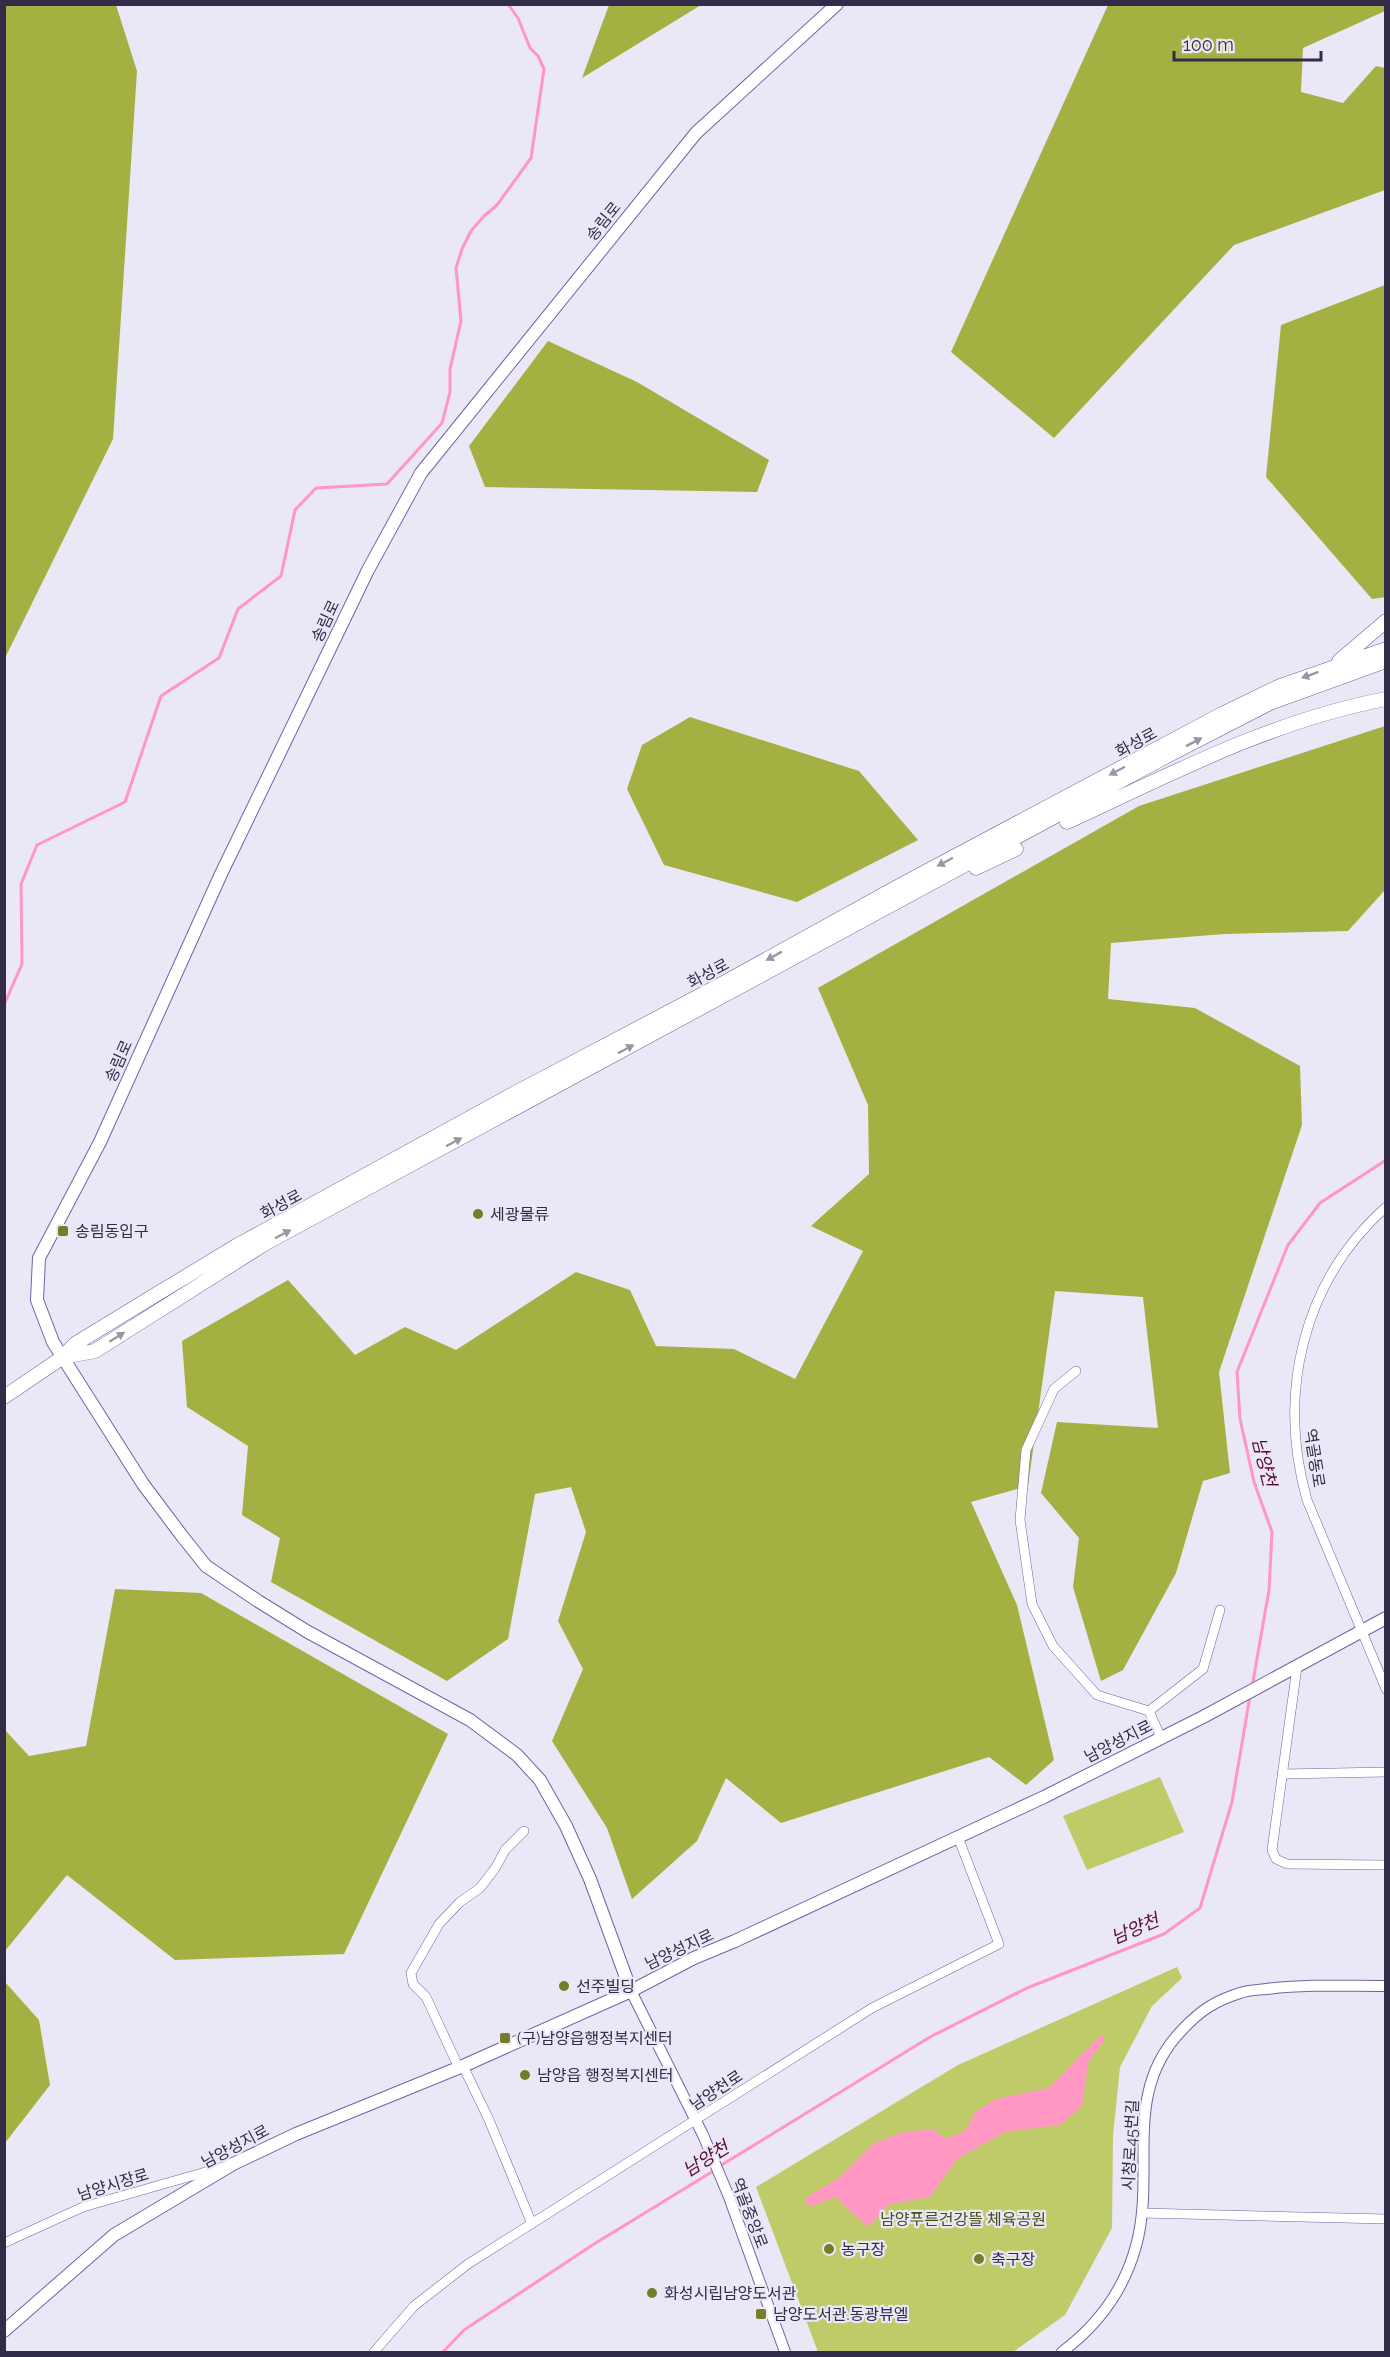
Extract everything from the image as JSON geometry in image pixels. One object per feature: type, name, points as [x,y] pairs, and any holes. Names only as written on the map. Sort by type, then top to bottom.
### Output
[{"type":"main road","name":"송림로","points":[[631,1991],[590,1879],[566,1826],[540,1780],[517,1755],[470,1720],[308,1632],[206,1566],[142,1484],[53,1342],[37,1300],[39,1258],[100,1142],[221,874],[368,570],[421,473],[696,133],[837,4]]},
{"type":"main road","points":[[1333,666],[1386,621]]},
{"type":"main road","name":"화성로","points":[[4,1397],[63,1357],[75,1344],[238,1245],[517,1092],[1222,714],[1280,686],[1386,649]]},
{"type":"main road","name":"화성로","points":[[63,1357],[95,1351],[266,1244],[1161,759],[1270,703],[1386,661]]},
{"type":"main road","points":[[921,890],[993,862],[1061,824],[1236,745],[1363,703],[1386,699]]},
{"type":"main road","name":"남양성지로","points":[[4,2331],[114,2235],[233,2164],[296,2134],[461,2067],[631,1991],[694,1958],[958,1837],[1203,1717],[1386,1618]]},
{"type":"street","name":"역골동로","points":[[1386,1207],[1368,1224],[1344,1253],[1319,1296],[1304,1338],[1294,1390],[1294,1437],[1302,1484],[1360,1632],[1386,1689]]},
{"type":"street","points":[[1076,1371],[1054,1389],[1026,1450],[1020,1520],[1032,1604],[1053,1646],[1096,1695],[1149,1711],[1161,1738]]},
{"type":"street","points":[[1149,1711],[1203,1670],[1220,1610]]},
{"type":"street","points":[[1297,1667],[1272,1850],[1276,1859],[1287,1864],[1386,1865]]},
{"type":"street","points":[[1282,1774],[1386,1772]]},
{"type":"street","points":[[524,1831],[505,1850],[496,1867],[480,1888],[460,1902],[439,1924],[411,1973],[412,1984],[426,1997],[489,2120],[532,2224]]},
{"type":"street","name":"남양천로","points":[[375,2352],[414,2306],[468,2264],[872,2008],[999,1944],[958,1837]]},
{"type":"street","name":"시청로45번길","points":[[1062,2352],[1083,2336],[1108,2308],[1125,2276],[1136,2246],[1142,2213],[1144,2117],[1149,2084],[1170,2042],[1201,2010],[1241,1992],[1288,1986],[1386,1986]]},
{"type":"street","name":"역골중앙로","points":[[631,1991],[703,2134],[729,2197],[785,2352]]},
{"type":"street","name":"남양시장로","points":[[4,2243],[83,2207],[233,2164]]},
{"type":"street","points":[[1142,2213],[1386,2219]]},
{"type":"green space","points":[[5,4],[116,5],[137,71],[113,439],[5,658]]},
{"type":"green space","points":[[609,4],[701,5],[582,78]]},
{"type":"green space","points":[[1108,5],[1385,5],[1385,11],[1303,48],[1301,92],[1343,103],[1376,66],[1385,68],[1385,190],[1234,245],[1054,438],[951,352]]},
{"type":"green space","points":[[1385,285],[1386,597],[1372,599],[1266,477],[1281,325]]},
{"type":"green space","points":[[548,341],[637,382],[769,460],[757,492],[485,487],[469,446]]},
{"type":"green space","points":[[690,717],[859,771],[918,840],[797,902],[664,865],[627,789],[642,745]]},
{"type":"green space","points":[[1385,726],[1385,890],[1348,931],[1224,934],[1111,943],[1108,999],[1195,1008],[1300,1066],[1302,1125],[1219,1372],[1230,1473],[1203,1481],[1176,1573],[1123,1670],[1101,1681],[1073,1587],[1079,1538],[1041,1493],[1057,1422],[1158,1428],[1143,1297],[1055,1291],[1028,1486],[971,1502],[1017,1605],[1054,1760],[1026,1785],[989,1757],[781,1823],[726,1778],[697,1841],[632,1899],[607,1828],[552,1741],[583,1669],[558,1621],[586,1532],[571,1487],[535,1494],[508,1639],[447,1681],[271,1582],[280,1538],[242,1515],[248,1446],[187,1407],[182,1341],[288,1280],[355,1355],[405,1327],[456,1350],[576,1272],[630,1290],[656,1346],[734,1349],[795,1379],[863,1251],[811,1226],[869,1174],[868,1105],[818,988],[1139,806]]},
{"type":"green space","points":[[115,1589],[201,1593],[448,1734],[344,1954],[175,1960],[67,1875],[5,1951],[5,1730],[29,1756],[86,1746]]},
{"type":"green space","points":[[1160,1777],[1184,1832],[1087,1870],[1063,1816]]},
{"type":"green space","name":"남양푸른건강뜰 체육공원","points":[[1177,1967],[1182,1978],[1152,2006],[1120,2067],[1113,2136],[1112,2228],[1065,2315],[1013,2352],[818,2352],[756,2187],[958,2065]]},
{"type":"green space","points":[[5,1982],[39,2020],[50,2085],[5,2143]]},
{"type":"shaded area","points":[[1102,2034],[1105,2039],[1088,2063],[1082,2106],[1060,2125],[1005,2132],[957,2159],[930,2197],[890,2204],[868,2227],[835,2197],[810,2207],[804,2199],[840,2177],[873,2144],[903,2132],[933,2129],[946,2139],[966,2130],[975,2112],[996,2099],[1049,2088]]},
{"type":"waterway","points":[[4,1005],[22,964],[21,884],[37,845],[125,802],[161,696],[219,658],[238,609],[281,576],[295,510],[316,488],[387,484],[442,423],[450,392],[450,369],[461,321],[456,268],[462,249],[471,231],[497,205],[531,158],[544,69],[538,56],[530,48],[518,18],[508,4]]},
{"type":"waterway","name":"남양천","points":[[1252,1687],[1269,1590],[1272,1532],[1254,1482],[1240,1419],[1237,1372],[1288,1245],[1320,1203],[1386,1160]]},
{"type":"waterway","name":"남양천","points":[[720,2166],[930,2037],[1027,1988],[1164,1934],[1200,1908],[1232,1802],[1250,1696]]},
{"type":"waterway","name":"남양천","points":[[443,2352],[464,2330],[594,2244],[715,2170]]},
{"type":"place","name":"세광물류","points":[[478,1214]]},
{"type":"place","name":"송림동입구","points":[[63,1231]]},
{"type":"place","name":"선주빌딩","points":[[564,1986]]},
{"type":"place","name":"(구)남양읍행정복지센터","points":[[505,2038]]},
{"type":"place","name":"남양읍 행정복지센터","points":[[525,2075]]},
{"type":"place","name":"농구장","points":[[829,2249]]},
{"type":"place","name":"축구장","points":[[979,2259]]},
{"type":"place","name":"화성시립남양도서관","points":[[652,2293]]},
{"type":"place","name":"남양도서관.동광뷰엘","points":[[761,2314]]}]
